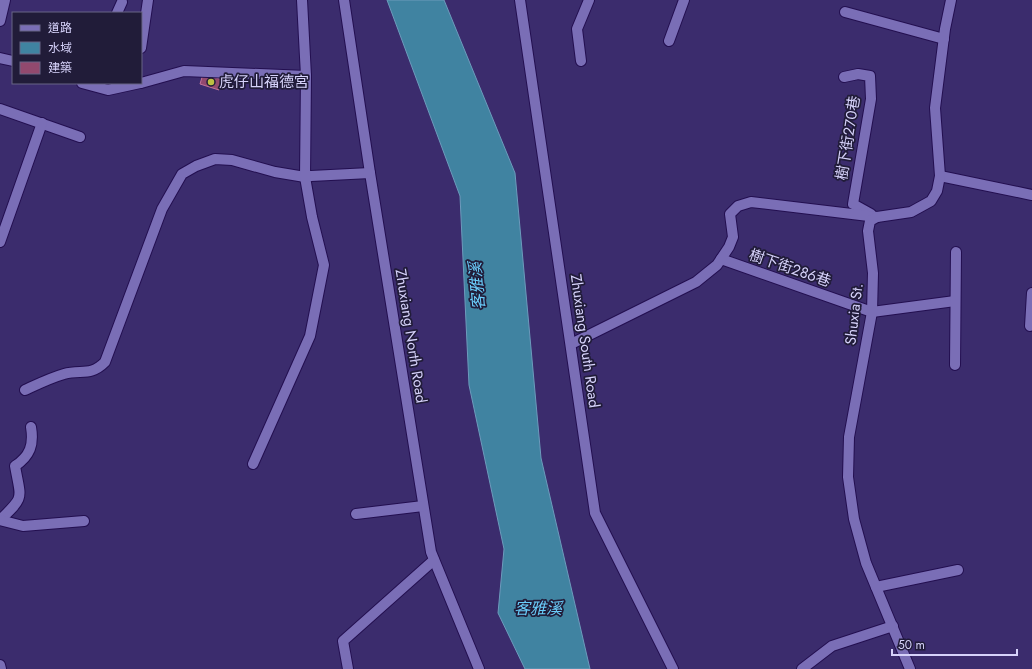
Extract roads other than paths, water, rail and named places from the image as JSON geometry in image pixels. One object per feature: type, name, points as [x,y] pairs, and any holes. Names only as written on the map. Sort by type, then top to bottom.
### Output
[{"type":"street","points":[[0,21],[5,0]]},
{"type":"street","points":[[142,41],[148,0]]},
{"type":"street","points":[[253,464],[310,336],[324,265],[312,217],[305,177],[306,76],[302,0]]},
{"type":"street","name":"Zhuxiang North Road","points":[[344,0],[370,173],[431,552],[479,669]]},
{"type":"street","name":"Zhuxiang South Road","points":[[520,0],[595,513],[673,669]]},
{"type":"street","points":[[581,61],[577,30],[589,0]]},
{"type":"street","points":[[670,41],[684,0]]},
{"type":"street","points":[[571,344],[696,282],[717,265],[733,237],[730,214],[738,206],[751,202],[877,217],[911,212],[931,201],[937,191],[940,176],[935,108],[944,39],[951,0]]},
{"type":"street","points":[[117,12],[122,2]]},
{"type":"street","points":[[845,12],[944,39]]},
{"type":"street","points":[[0,58],[12,61]]},
{"type":"street","points":[[142,82],[184,71],[306,76]]},
{"type":"street","name":"樹下街270巷","points":[[844,77],[858,74],[870,76],[871,99],[853,204],[877,217]]},
{"type":"street","points":[[85,84],[108,90],[134,84]]},
{"type":"street","points":[[0,109],[80,137]]},
{"type":"street","points":[[0,242],[42,124]]},
{"type":"street","points":[[25,390],[66,373],[87,373],[95,371],[105,362],[162,209],[182,174],[196,166],[216,159],[232,160],[275,172],[305,177],[370,173]]},
{"type":"street","points":[[940,176],[1032,195]]},
{"type":"street","name":"Shuxia St.","points":[[877,217],[870,220],[868,231],[874,273],[872,312],[849,437],[848,477],[854,519],[866,564],[910,669]]},
{"type":"street","points":[[955,365],[956,252]]},
{"type":"street","name":"樹下街286巷","points":[[721,260],[872,312]]},
{"type":"street","points":[[1030,326],[1032,293]]},
{"type":"street","points":[[872,312],[955,301]]},
{"type":"street","points":[[0,520],[17,504],[21,497],[15,466],[24,460],[33,441],[31,427]]},
{"type":"street","points":[[356,514],[423,506]]},
{"type":"street","points":[[0,520],[22,526],[84,521]]},
{"type":"street","points":[[348,669],[343,641],[434,560]]},
{"type":"street","points":[[876,587],[958,570]]},
{"type":"street","points":[[802,669],[832,646],[893,626]]},
{"type":"street","points":[[0,665],[1,669]]},
{"type":"water","name":"客雅溪","points":[[387,0],[444,0],[515,173],[541,458],[590,669],[525,669],[498,613],[504,549],[469,385],[460,196]]},
{"type":"place","name":"虎仔山福德宮","points":[[211,82]]}]
